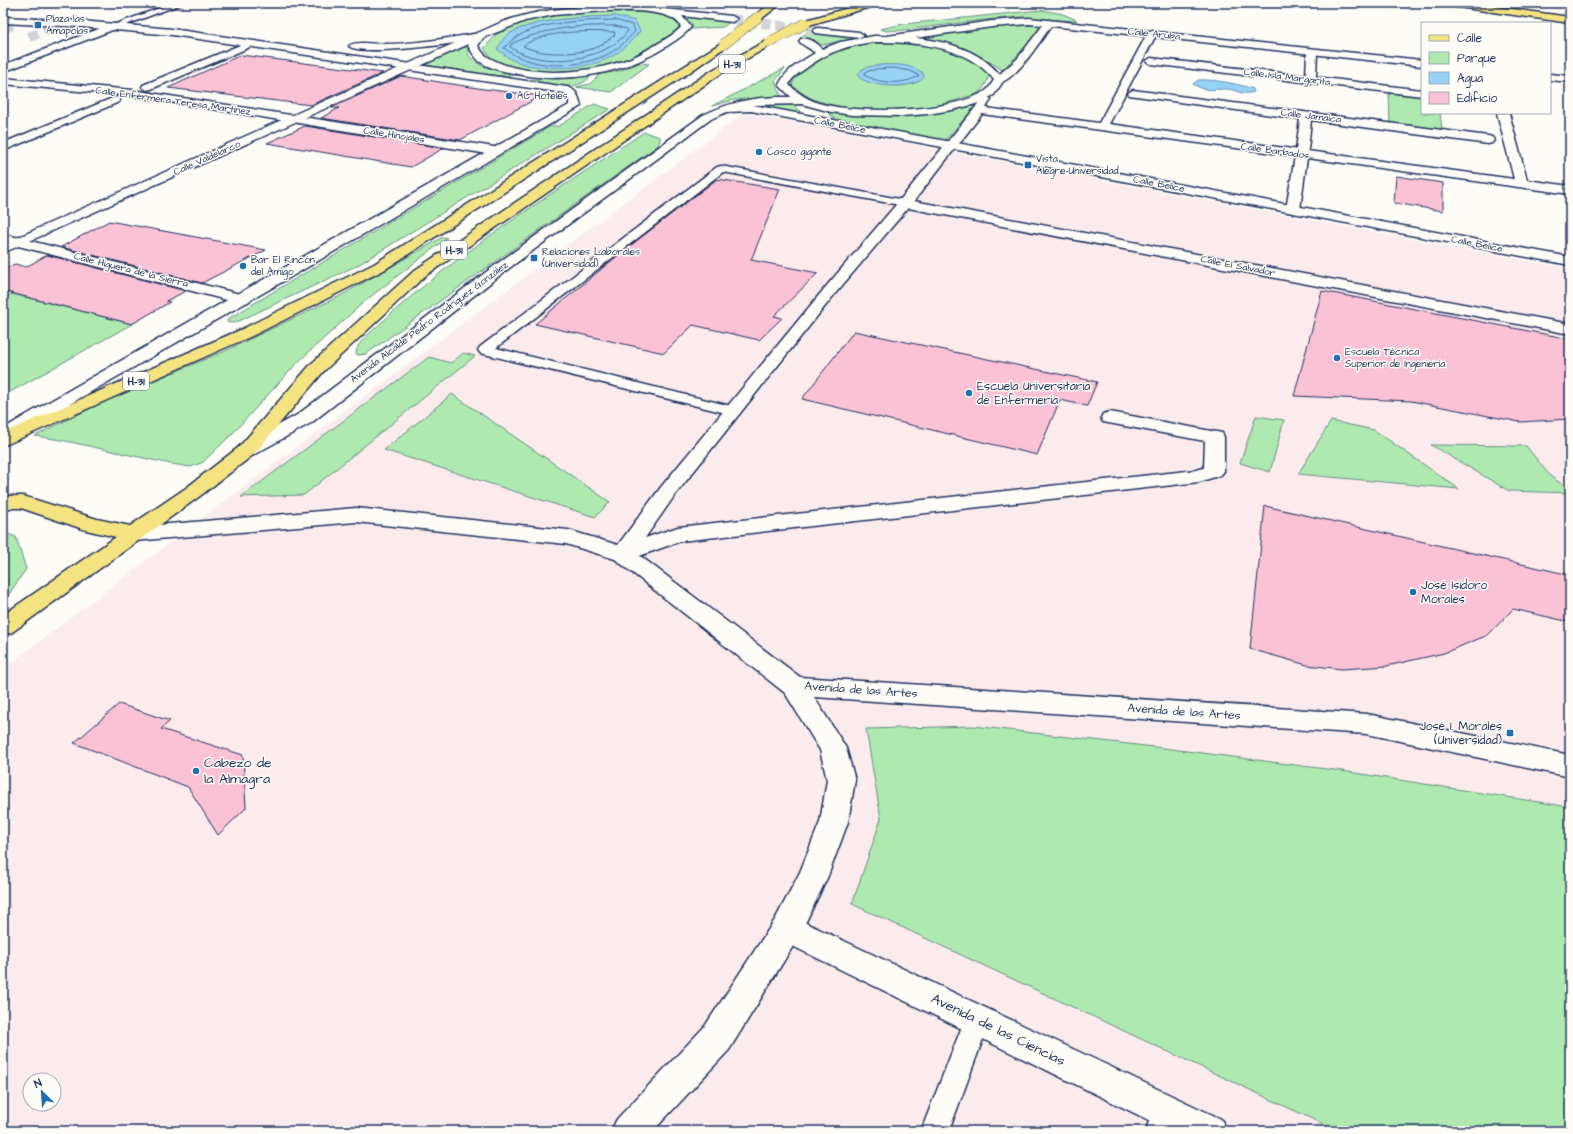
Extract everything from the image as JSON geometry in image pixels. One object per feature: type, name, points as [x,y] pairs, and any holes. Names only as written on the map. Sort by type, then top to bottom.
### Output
[{"type":"main road","name":"H-31","points":[[246,451],[318,366],[420,273],[605,146],[718,72],[806,23],[818,14],[844,3]]},
{"type":"main road","points":[[806,23],[874,3]]},
{"type":"main road","points":[[1451,3],[1570,20]]},
{"type":"main road","points":[[1486,3],[1570,15]]},
{"type":"main road","name":"H-31","points":[[3,440],[246,333],[379,267],[683,72],[724,44],[758,18],[769,6]]},
{"type":"main road","name":"Avenida Alcalde Pedro Rodríguez González","points":[[3,627],[193,492],[246,451]]},
{"type":"main road","points":[[3,502],[23,502],[93,525],[134,534]]},
{"type":"street","points":[[346,46],[376,48],[408,46],[480,36],[527,17],[560,11],[618,7],[732,19]]},
{"type":"street","points":[[3,12],[131,20],[284,39]]},
{"type":"street","points":[[499,79],[543,74],[576,74],[615,68],[634,60],[681,33],[686,27],[684,22],[678,17],[667,13]]},
{"type":"street","points":[[3,20],[172,32],[499,79],[567,90],[574,97],[575,106],[494,151],[242,299],[66,398],[3,437]]},
{"type":"street","name":"Calle Aruba","points":[[887,39],[992,24],[1029,21],[1421,63]]},
{"type":"street","points":[[623,554],[668,491],[829,292],[905,203],[951,146],[979,110],[988,94],[1027,54],[1049,23]]},
{"type":"street","points":[[3,69],[112,27]]},
{"type":"street","points":[[681,33],[697,31]]},
{"type":"street","points":[[818,31],[853,34],[874,39]]},
{"type":"street","points":[[1102,127],[1153,34]]},
{"type":"street","points":[[480,36],[473,46],[479,56],[486,61],[509,70],[543,74]]},
{"type":"street","name":"Calle Valdelarco","points":[[3,249],[295,120],[480,36]]},
{"type":"street","points":[[818,121],[810,103],[790,91],[784,85],[786,79],[791,74],[820,53],[832,47],[874,39],[930,44],[960,52],[982,62],[996,74],[1000,80]]},
{"type":"street","points":[[804,41],[814,46],[820,53]]},
{"type":"street","points":[[147,87],[245,46]]},
{"type":"street","points":[[1311,80],[1312,54]]},
{"type":"street","name":"Calle Isla Margarita","points":[[1151,61],[1421,93]]},
{"type":"street","points":[[1551,77],[1570,79]]},
{"type":"street","name":"Calle Enfermera Teresa Martínez","points":[[3,81],[132,93],[295,120]]},
{"type":"street","name":"Calle Jamaica","points":[[1134,93],[1488,140]]},
{"type":"street","points":[[723,109],[737,104],[759,101],[810,103],[830,108],[872,112],[917,112],[957,105],[988,94]]},
{"type":"street","points":[[3,147],[115,100]]},
{"type":"street","name":"Calle Belice","points":[[723,109],[751,108],[1570,261]]},
{"type":"street","name":"Avenida Alcalde Pedro Rodríguez González","points":[[246,451],[304,419],[503,266],[694,126],[723,109]]},
{"type":"street","name":"Calle Barbados","points":[[979,110],[1301,152],[1570,190]]},
{"type":"street","points":[[1503,114],[1522,184]]},
{"type":"street","points":[[1293,209],[1306,116]]},
{"type":"street","name":"Calle Hinojales","points":[[295,120],[494,151]]},
{"type":"street","name":"Calle El Salvador","points":[[905,203],[1570,329]]},
{"type":"street","name":"Calle Higuera de la Sierra","points":[[3,238],[242,299]]},
{"type":"street","points":[[623,554],[678,534],[1199,476],[1214,471],[1215,437],[1110,418]]},
{"type":"street","points":[[134,534],[356,515],[568,537],[623,554],[794,686],[833,748],[841,780],[834,822],[813,876],[787,928],[717,1038],[629,1131]]},
{"type":"street","name":"Avenida de las Artes","points":[[794,686],[1367,724],[1570,766]]},
{"type":"street","name":"Avenida de las Ciencias","points":[[787,928],[977,1020],[1163,1121],[1209,1131]]},
{"type":"lane","points":[[112,27],[180,3]]},
{"type":"lane","points":[[734,411],[599,382],[484,350],[721,169],[905,203]]},
{"type":"lane","points":[[936,1131],[977,1020]]},
{"type":"shaded area","points":[[743,114],[750,114],[921,146],[1570,269],[1570,1131],[3,1131],[3,669]]},
{"type":"green space","points":[[617,9],[660,13],[674,21],[679,27],[672,34],[621,63],[591,70],[548,72],[514,68],[491,58],[484,48],[500,31],[537,17],[577,10]],"holes":[[[616,16],[498,49],[505,38],[514,31],[527,26],[574,18]]]},
{"type":"green space","points":[[1042,10],[1063,14],[1077,20],[1073,21],[1021,17],[983,20],[906,30],[886,31],[880,29],[904,24]]},
{"type":"green space","points":[[683,15],[731,21],[723,27],[691,29],[692,24]]},
{"type":"green space","points":[[1023,23],[1043,24],[1026,47],[1002,70],[969,52],[945,45],[908,38]]},
{"type":"green space","points":[[809,31],[851,36],[853,39],[821,45],[814,40],[800,38]]},
{"type":"green space","points":[[876,42],[915,44],[942,49],[967,58],[978,64],[989,75],[984,87],[975,94],[934,106],[898,110],[862,110],[829,104],[809,97],[792,85],[801,73],[824,56],[840,49]],"holes":[[[884,65],[904,66],[922,72],[924,77],[919,81],[902,86],[883,85],[860,78],[863,69]]]},
{"type":"green space","points":[[468,46],[468,53],[472,59],[478,63],[496,70],[519,75],[499,76],[424,65]]},
{"type":"green space","points":[[639,63],[649,64],[611,92],[576,87],[590,84],[600,74],[619,71]]},
{"type":"green space","points":[[785,68],[775,81],[781,96],[734,100],[712,106]]},
{"type":"green space","points":[[594,74],[584,82],[571,86],[556,86],[528,80]]},
{"type":"green space","points":[[1389,93],[1421,97],[1421,114],[1440,114],[1442,129],[1390,123]]},
{"type":"green space","points":[[594,104],[610,109],[358,265],[239,321],[233,323],[227,322],[228,319],[551,126],[559,126]]},
{"type":"green space","points":[[751,105],[792,105],[801,111],[795,113]]},
{"type":"green space","points":[[973,106],[975,107],[945,140],[837,121],[828,113],[914,115]]},
{"type":"green space","points":[[644,132],[660,137],[660,141],[657,146],[366,354],[356,354],[361,341],[442,271],[508,223]]},
{"type":"green space","points":[[443,237],[447,238],[366,300],[298,362],[231,435],[203,462],[191,467],[171,464],[61,440],[35,436],[107,400],[225,351],[340,296]]},
{"type":"green space","points":[[12,294],[132,324],[3,396],[3,298]]},
{"type":"green space","points":[[463,353],[475,356],[304,495],[241,497],[429,357],[451,363]]},
{"type":"green space","points":[[452,394],[610,502],[595,517],[384,450]]},
{"type":"green space","points":[[1256,416],[1284,420],[1270,472],[1240,463]]},
{"type":"green space","points":[[1331,421],[1374,430],[1459,489],[1298,474]]},
{"type":"green space","points":[[1431,445],[1526,446],[1551,477],[1570,489],[1570,493],[1509,491]]},
{"type":"green space","points":[[3,532],[16,537],[26,569],[3,603]]},
{"type":"green space","points":[[973,726],[1342,771],[1570,807],[1570,1131],[1338,1131],[852,904],[881,819],[866,729]]},
{"type":"water","points":[[616,16],[635,21],[640,31],[620,51],[605,60],[595,63],[583,66],[557,68],[531,66],[519,63],[509,58],[497,49],[504,38],[514,31],[526,26],[574,18]]},
{"type":"water","points":[[881,65],[912,67],[922,73],[924,77],[911,84],[891,86],[871,83],[858,76],[864,68]]},
{"type":"water","points":[[1198,80],[1211,80],[1234,84],[1253,89],[1254,92],[1242,93],[1230,89],[1209,90],[1197,87],[1193,84]]},
{"type":"building","points":[[241,55],[383,73],[311,105],[168,88]]},
{"type":"building","points":[[401,76],[541,96],[460,140],[321,118],[339,108],[331,108]]},
{"type":"building","points":[[305,126],[444,148],[411,167],[267,143]]},
{"type":"building","points":[[1396,176],[1443,183],[1443,211],[1394,203]]},
{"type":"building","points":[[717,179],[780,189],[751,260],[818,273],[774,316],[782,318],[759,340],[693,325],[664,353],[535,324],[622,252]]},
{"type":"building","points":[[109,221],[266,250],[202,283],[61,247]]},
{"type":"building","points":[[47,255],[186,291],[166,301],[170,302],[132,324],[3,291],[3,269],[15,264],[26,267]]},
{"type":"building","name":"Escuela Técnica Superior de Ingeniería","points":[[1322,291],[1570,339],[1570,419],[1520,422],[1411,401],[1294,396]]},
{"type":"building","name":"Escuela Universitaria de Enfermería","points":[[854,331],[1097,382],[1087,406],[1060,400],[1037,455],[802,399]]},
{"type":"building","name":"José Isidoro Morales","points":[[1265,506],[1570,575],[1570,622],[1513,609],[1488,635],[1444,653],[1387,666],[1342,669],[1307,665],[1250,649]]},
{"type":"building","name":"Cabezo de la Almagra","points":[[119,704],[170,721],[161,729],[243,755],[246,808],[218,835],[188,787],[74,743]]},
{"type":"tunnel","points":[[732,19],[818,31]]},
{"type":"tunnel","points":[[3,28],[13,25]]},
{"type":"tunnel","points":[[29,37],[54,28]]},
{"type":"place","name":"Plaza las Amapolas","points":[[38,25]]},
{"type":"place","name":"AC Hoteles","points":[[509,96]]},
{"type":"place","name":"Casco gigante","points":[[759,152]]},
{"type":"place","name":"Vista Alegre-Universidad","points":[[1028,165]]},
{"type":"place","name":"Relaciones Laborales (Universidad)","points":[[534,258]]},
{"type":"place","name":"Bar El Rincón del Amigo","points":[[243,266]]},
{"type":"place","name":"Escuela Técnica Superior de Ingeniería","points":[[1337,358]]},
{"type":"place","name":"Escuela Universitaria de Enfermería","points":[[969,393]]},
{"type":"place","name":"José Isidoro Morales","points":[[1413,592]]},
{"type":"place","name":"José I. Morales (Universidad)","points":[[1510,733]]},
{"type":"place","name":"Cabezo de la Almagra","points":[[196,771]]}]
